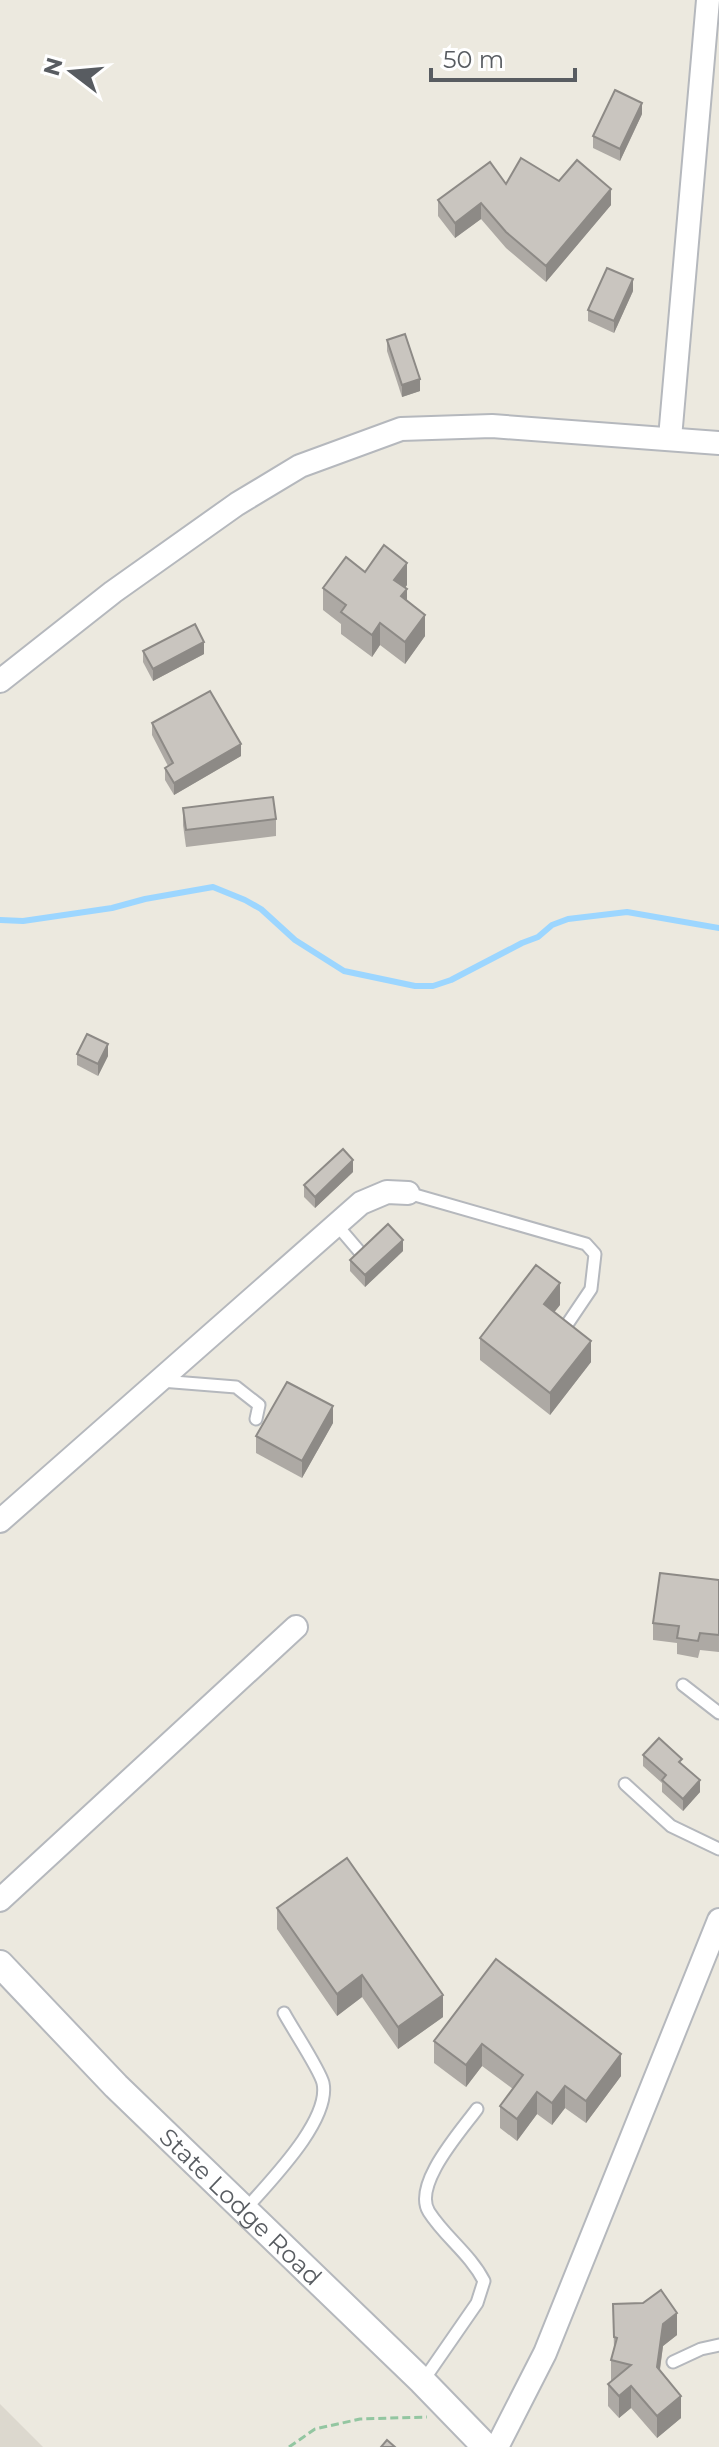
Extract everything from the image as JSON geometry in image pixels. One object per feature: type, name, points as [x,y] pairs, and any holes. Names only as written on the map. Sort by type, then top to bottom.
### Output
[{"type":"street","points":[[670,438],[708,0]]},
{"type":"street","points":[[0,681],[113,592],[237,504],[300,466],[401,429],[492,426],[719,443]]},
{"type":"street","points":[[0,1521],[361,1203],[387,1192],[408,1193]]},
{"type":"street","points":[[0,1900],[296,1627]]},
{"type":"street","points":[[497,2447],[545,2353],[719,1920]]},
{"type":"street","name":"State Lodge Road","points":[[0,1964],[116,2086],[422,2381],[486,2447]]},
{"type":"lane","points":[[408,1193],[586,1244],[595,1254],[591,1289],[564,1329]]},
{"type":"lane","points":[[336,1224],[359,1251]]},
{"type":"lane","points":[[160,1381],[236,1387],[259,1405],[256,1419]]},
{"type":"lane","points":[[683,1685],[719,1713]]},
{"type":"lane","points":[[625,1784],[671,1826],[719,1849]]},
{"type":"lane","points":[[244,2211],[290,2158],[325,2097],[322,2079],[284,2013]]},
{"type":"lane","points":[[422,2381],[477,2303],[484,2281],[476,2265],[427,2210],[425,2190],[443,2154],[477,2109]]},
{"type":"lane","points":[[673,2362],[701,2349],[719,2345]]},
{"type":"path","points":[[289,2447],[315,2429],[360,2419],[456,2416]]},
{"type":"shaded area","points":[[0,2404],[43,2447],[0,2447]]},
{"type":"building","points":[[615,90],[642,103],[620,149],[593,136]]},
{"type":"building","points":[[521,158],[559,181],[577,160],[611,189],[546,266],[506,232],[481,203],[455,223],[438,200],[490,162],[506,184]]},
{"type":"building","points":[[607,268],[633,279],[614,321],[588,310]]},
{"type":"building","points":[[405,334],[420,379],[402,385],[387,340]]},
{"type":"building","points":[[384,545],[407,563],[394,580],[407,589],[401,596],[425,615],[405,642],[380,623],[372,635],[341,612],[346,605],[323,588],[346,557],[365,572]]},
{"type":"building","points":[[195,624],[204,642],[153,669],[143,651]]},
{"type":"building","points":[[210,691],[241,744],[174,783],[165,768],[173,763],[152,723]]},
{"type":"building","points":[[273,797],[276,819],[186,830],[183,808]]},
{"type":"building","points":[[87,1034],[108,1044],[98,1064],[77,1054]]},
{"type":"building","points":[[343,1149],[353,1160],[315,1197],[304,1185]]},
{"type":"building","points":[[388,1224],[403,1240],[365,1275],[350,1260]]},
{"type":"building","points":[[536,1265],[560,1283],[544,1304],[591,1341],[550,1393],[480,1338]]},
{"type":"building","points":[[287,1382],[333,1406],[302,1461],[256,1436]]},
{"type":"building","points":[[660,1573],[719,1580],[719,1635],[700,1633],[698,1641],[677,1638],[679,1626],[653,1623]]},
{"type":"building","points":[[659,1738],[682,1759],[679,1762],[700,1780],[683,1799],[662,1780],[666,1775],[643,1755]]},
{"type":"building","points":[[347,1858],[443,1995],[398,2027],[362,1975],[337,1994],[277,1908]]},
{"type":"building","points":[[496,1959],[621,2054],[586,2101],[565,2086],[552,2103],[537,2092],[517,2119],[500,2106],[523,2075],[482,2044],[466,2065],[434,2041]]},
{"type":"building","points":[[661,2290],[677,2313],[663,2324],[657,2367],[681,2396],[657,2416],[631,2386],[619,2396],[608,2384],[631,2365],[611,2360],[617,2338],[614,2337],[613,2304],[643,2303]]},
{"type":"building","points":[[387,2440],[395,2447],[381,2447]]},
{"type":"waterway","points":[[0,920],[23,921],[112,908],[213,887],[261,909],[295,940],[344,971],[415,986],[433,986],[451,980],[568,919],[627,912],[719,928]]}]
